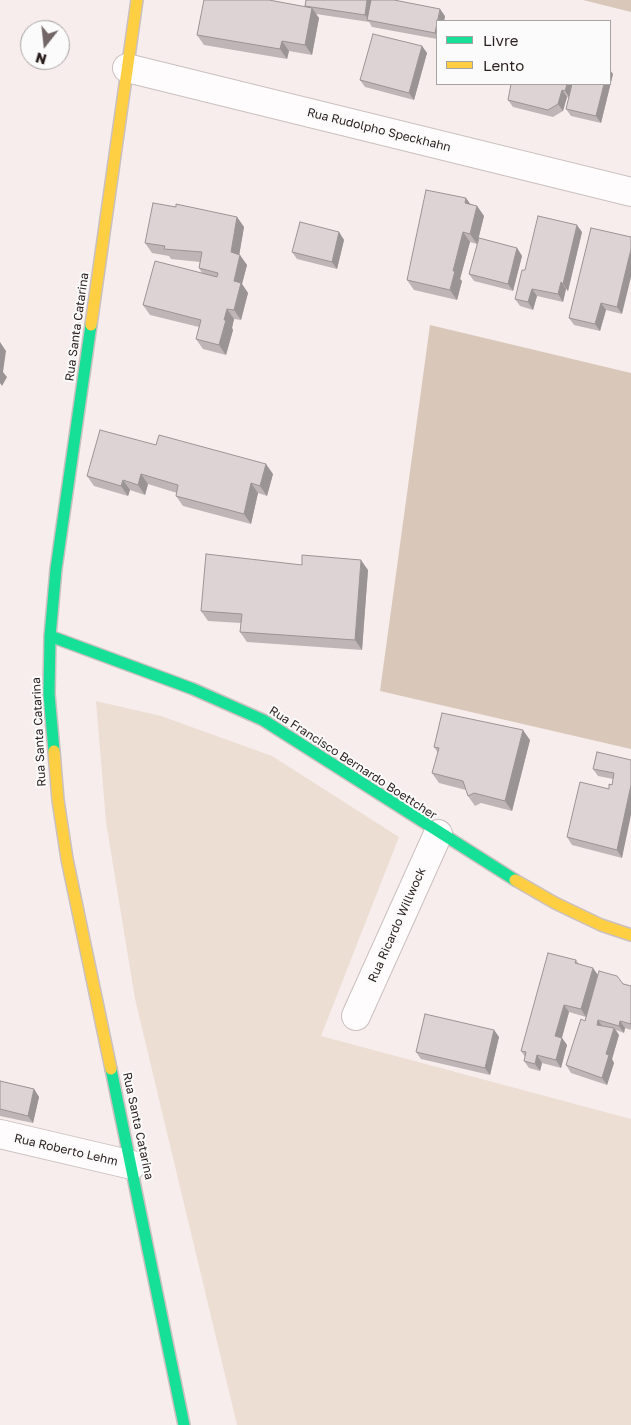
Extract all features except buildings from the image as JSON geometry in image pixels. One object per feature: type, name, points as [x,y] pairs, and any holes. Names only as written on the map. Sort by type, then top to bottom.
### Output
[{"type":"main road","name":"Rua Santa Catarina","points":[[137,0],[56,569],[50,636],[49,694],[58,800],[67,859],[132,1165],[184,1425]]},
{"type":"main road","name":"Rua Francisco Bernardo Boettcher","points":[[50,636],[193,689],[264,720],[330,760],[438,834],[555,903],[601,925],[631,934]]},
{"type":"street","name":"Rua Rudolpho Speckhahn","points":[[127,68],[631,192]]},
{"type":"street","name":"Rua Ricardo Willwock","points":[[356,1016],[438,834]]},
{"type":"street","name":"Rua Roberto Lehm","points":[[0,1134],[132,1165]]},
{"type":"shaded area","points":[[583,0],[631,0],[631,12]]},
{"type":"shaded area","points":[[430,325],[631,373],[631,749],[380,691]]},
{"type":"shaded area","points":[[96,701],[161,716],[272,756],[399,837],[321,1036],[631,1119],[631,1425],[237,1425],[135,999],[106,822]]},
{"type":"traffic: fast","points":[[54,751],[49,694],[50,636],[56,569],[91,325]]},
{"type":"traffic: fast","points":[[50,636],[193,689],[263,720],[515,880]]},
{"type":"traffic: fast","points":[[111,1069],[184,1425]]},
{"type":"traffic: slow","points":[[91,325],[137,0]]},
{"type":"traffic: slow","points":[[54,751],[58,800],[67,859],[111,1069]]},
{"type":"traffic: slow","points":[[515,880],[555,903],[601,925],[631,935]]}]
